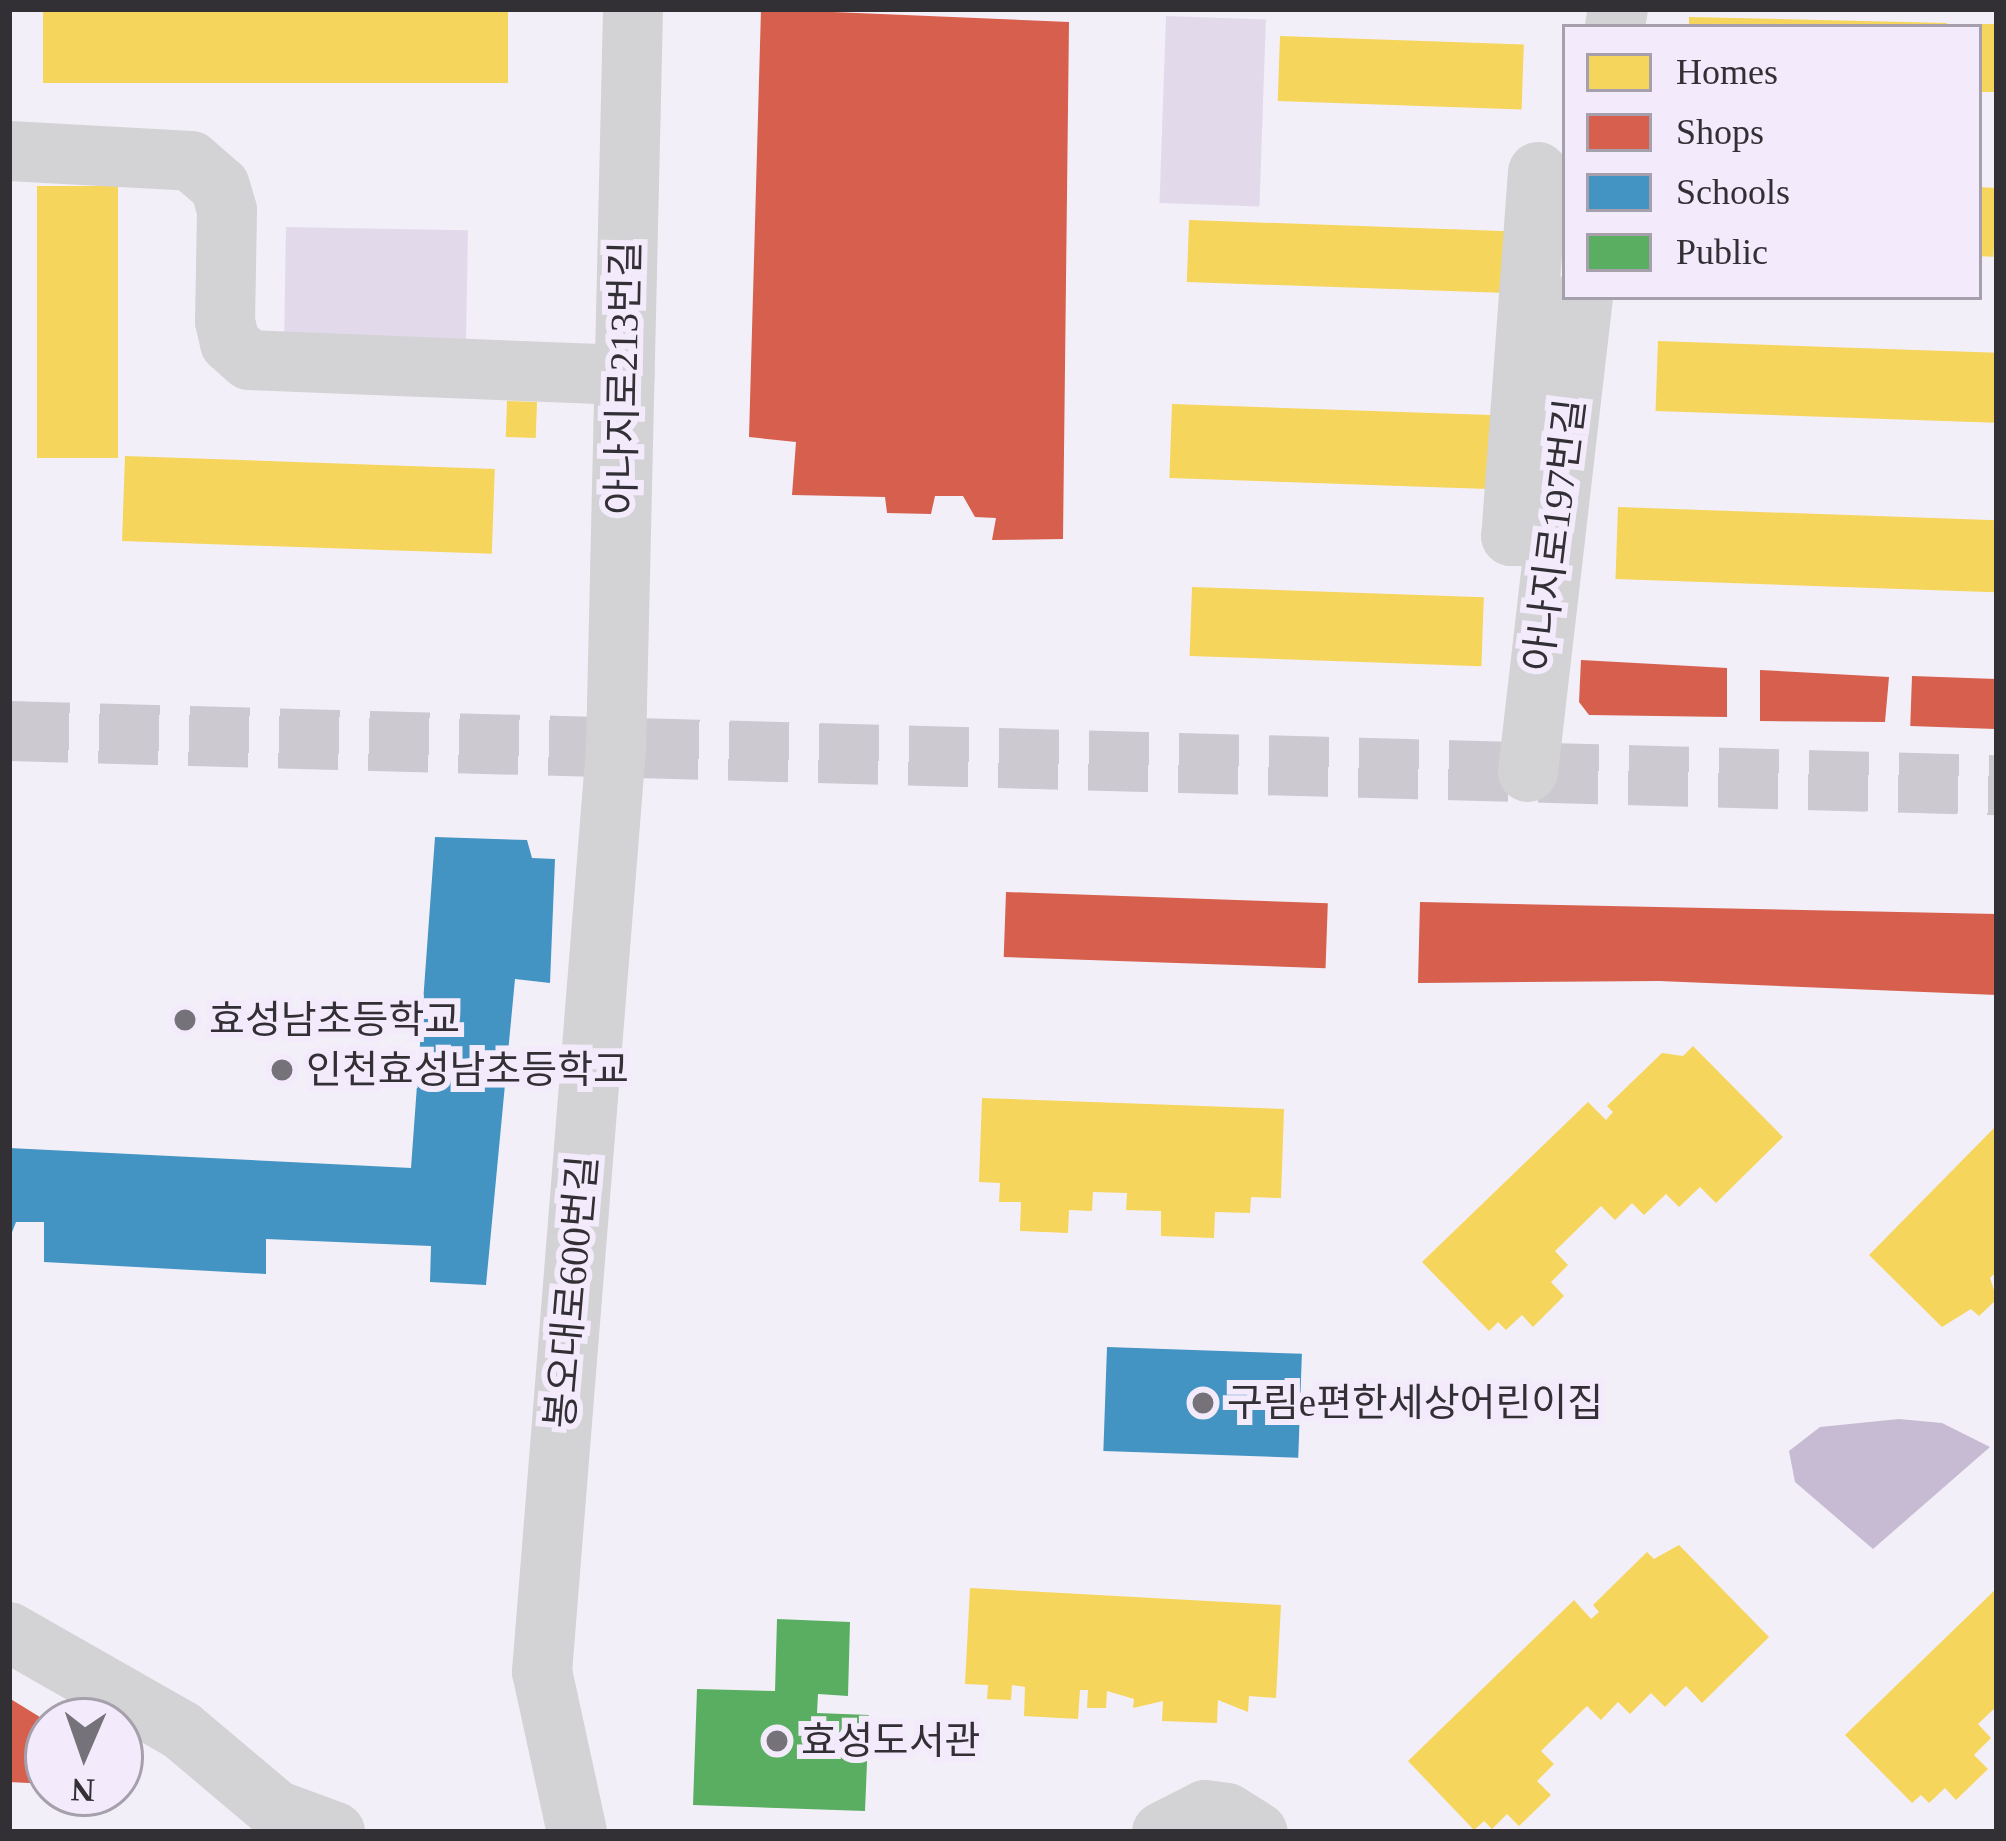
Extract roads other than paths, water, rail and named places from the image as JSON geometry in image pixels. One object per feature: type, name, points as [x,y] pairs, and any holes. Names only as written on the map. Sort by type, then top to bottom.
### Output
[{"type":"street","name":"아나지로213번길","points":[[616,748],[633,9]]},
{"type":"street","points":[[9,151],[191,161],[220,186],[227,210],[225,321],[230,343],[249,360],[625,375]]},
{"type":"street","points":[[1538,172],[1510,536],[1555,536]]},
{"type":"street","name":"아나지로197번길","points":[[1528,772],[1583,300]]},
{"type":"street","name":"봉오대로600번길","points":[[577,1832],[542,1672],[616,748]]},
{"type":"street","points":[[9,1632],[182,1730],[276,1810],[335,1832]]},
{"type":"street","points":[[1162,1832],[1204,1810],[1227,1813],[1258,1832]]},
{"type":"tunnel","points":[[9,731],[1997,785]]},
{"type":"place","name":"효성남초등학교","points":[[185,1020]]},
{"type":"place","name":"인천효성남초등학교","points":[[282,1070]]},
{"type":"place","name":"구림e편한세상어린이집","points":[[1203,1403]]},
{"type":"place","name":"효성도서관","points":[[777,1741]]}]
